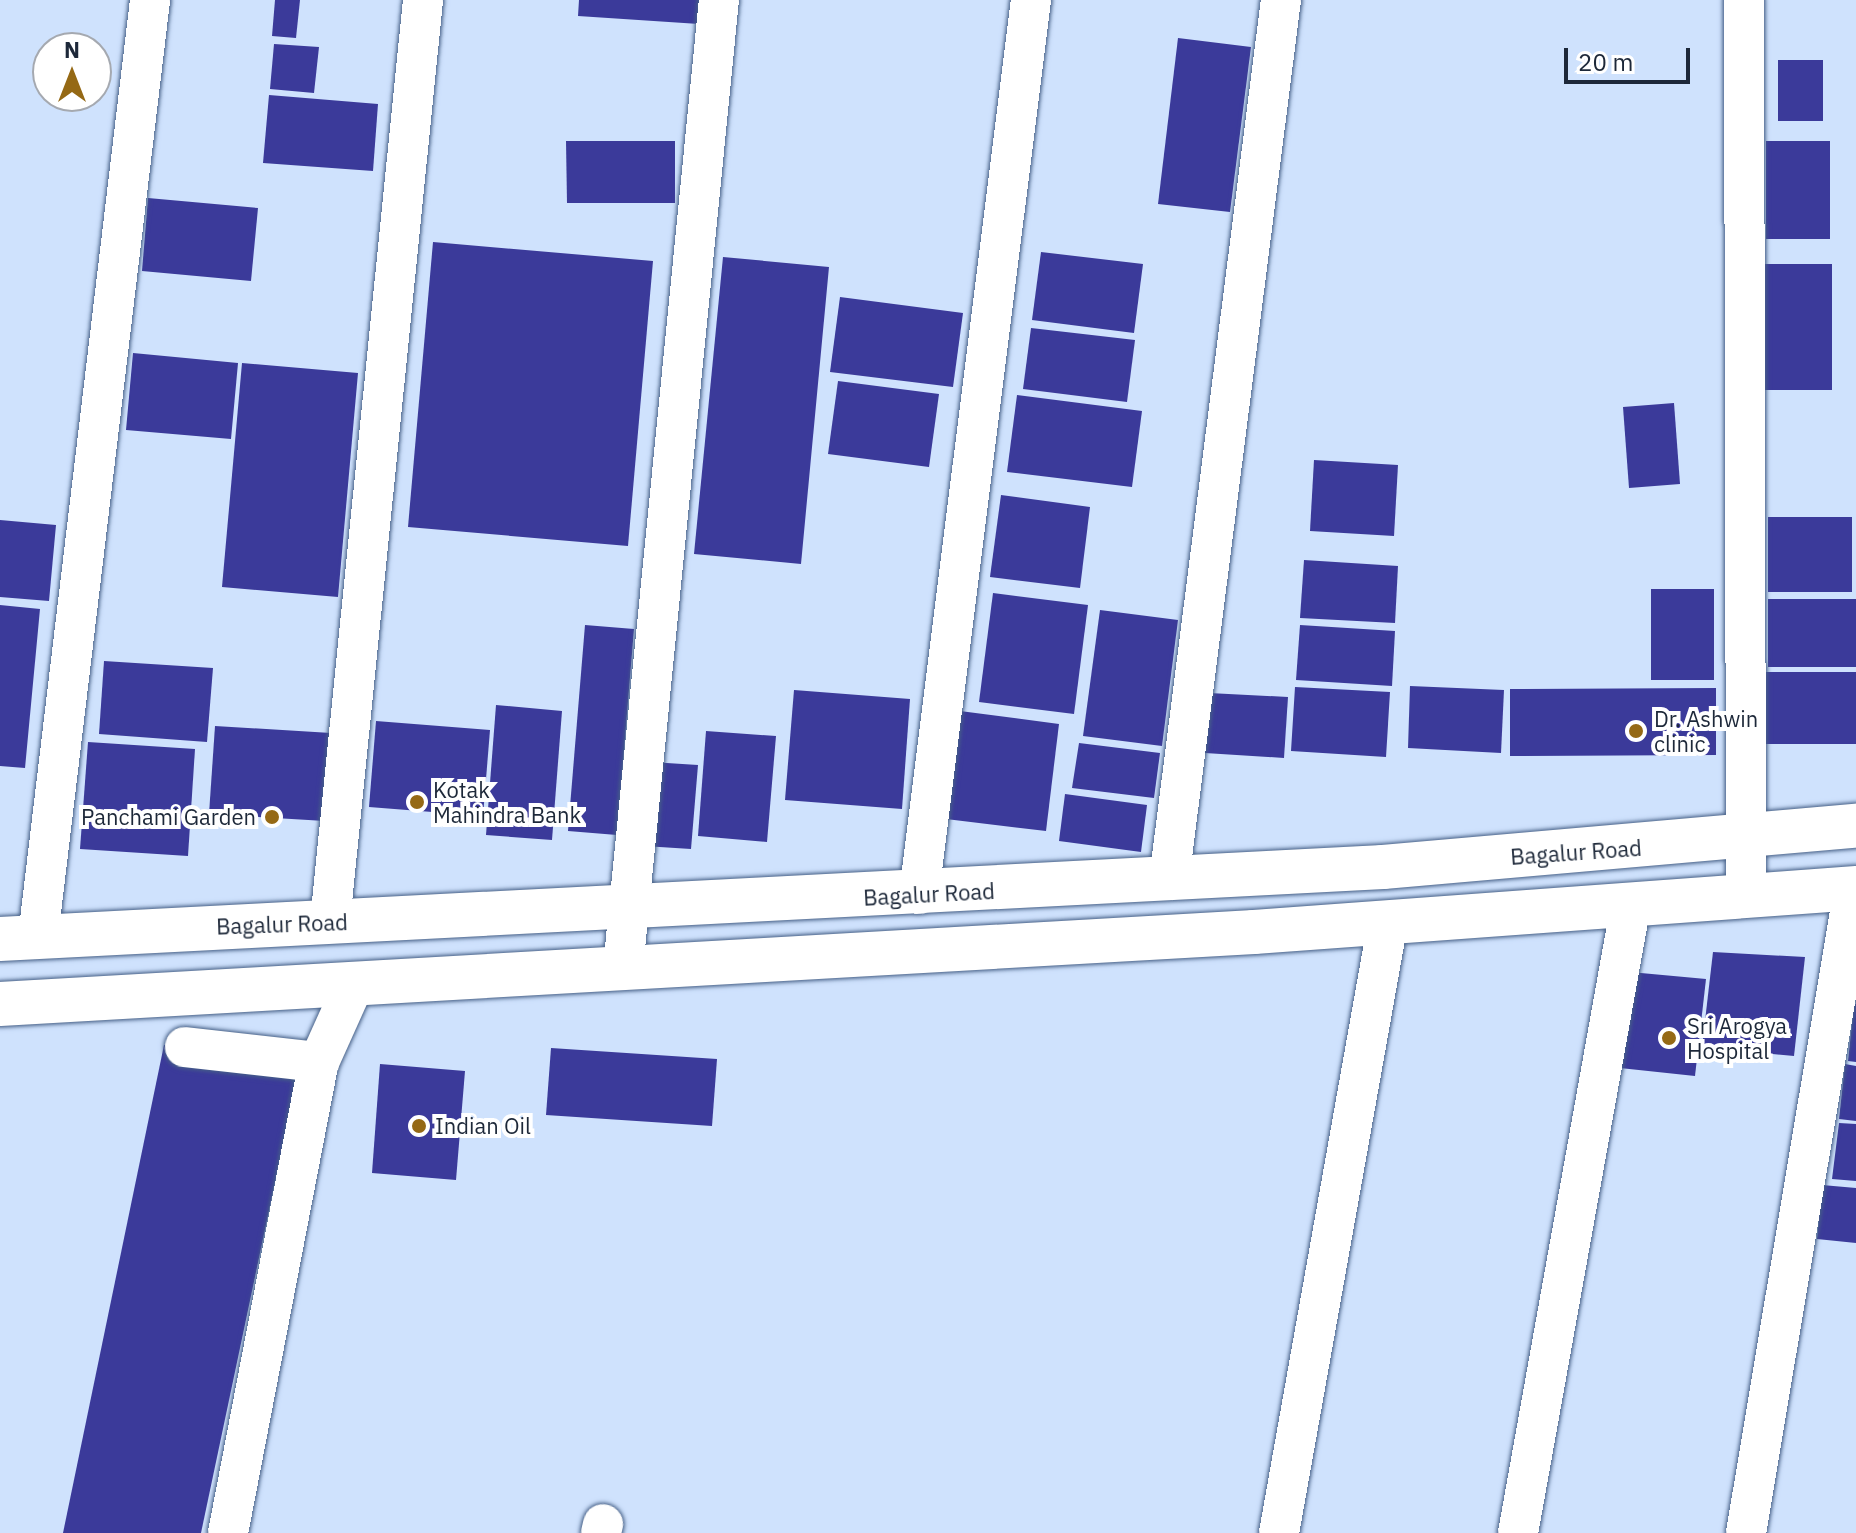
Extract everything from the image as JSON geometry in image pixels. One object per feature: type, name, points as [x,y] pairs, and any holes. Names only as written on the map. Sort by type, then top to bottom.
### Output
[{"type":"main road","name":"Bagalur Road","points":[[19,938],[1169,880],[1856,826]]},
{"type":"main road","points":[[0,1004],[1388,922],[1855,888]]},
{"type":"street","points":[[19,938],[150,0]]},
{"type":"street","points":[[330,922],[423,0]]},
{"type":"street","points":[[623,968],[626,909],[719,0]]},
{"type":"street","points":[[919,894],[1031,0]]},
{"type":"street","points":[[1169,880],[1281,0]]},
{"type":"street","points":[[1744,0],[1746,896]]},
{"type":"street","points":[[1746,1533],[1855,888]]},
{"type":"street","points":[[1518,1533],[1631,904]]},
{"type":"street","points":[[1279,1533],[1388,922]]},
{"type":"street","points":[[228,1533],[319,1062],[354,984]]},
{"type":"street","points":[[185,1047],[319,1062]]},
{"type":"building","points":[[275,0],[300,0],[296,38],[272,36]]},
{"type":"building","points":[[579,0],[701,0],[699,24],[578,16]]},
{"type":"building","points":[[1178,38],[1251,47],[1230,212],[1158,204]]},
{"type":"building","points":[[274,44],[319,47],[314,93],[270,89]]},
{"type":"building","points":[[1778,60],[1823,60],[1823,121],[1778,121]]},
{"type":"building","points":[[269,95],[378,104],[373,171],[263,163]]},
{"type":"building","points":[[566,141],[675,141],[675,203],[567,203]]},
{"type":"building","points":[[1766,141],[1830,141],[1830,239],[1766,239]]},
{"type":"building","points":[[148,198],[258,208],[251,281],[142,271]]},
{"type":"building","points":[[433,242],[653,261],[628,546],[408,527]]},
{"type":"building","points":[[1041,252],[1143,264],[1134,333],[1032,320]]},
{"type":"building","points":[[723,257],[829,267],[801,564],[694,554]]},
{"type":"building","points":[[1764,264],[1832,264],[1832,390],[1764,390]]},
{"type":"building","points":[[840,297],[963,313],[953,387],[830,372]]},
{"type":"building","points":[[1031,328],[1135,340],[1127,402],[1023,389]]},
{"type":"building","points":[[133,353],[238,363],[231,439],[126,430]]},
{"type":"building","points":[[242,363],[358,373],[338,597],[222,587]]},
{"type":"building","points":[[838,381],[939,394],[929,467],[828,454]]},
{"type":"building","points":[[1017,395],[1142,411],[1132,487],[1007,472]]},
{"type":"building","points":[[1674,403],[1680,484],[1629,488],[1623,407]]},
{"type":"building","points":[[1314,460],[1398,465],[1394,536],[1310,531]]},
{"type":"building","points":[[1001,495],[1090,507],[1080,588],[990,577]]},
{"type":"building","points":[[1768,517],[1852,517],[1852,592],[1768,592]]},
{"type":"building","points":[[0,520],[56,525],[49,601],[0,597]]},
{"type":"building","points":[[1304,560],[1398,566],[1395,623],[1300,618]]},
{"type":"building","points":[[1651,589],[1714,589],[1714,680],[1651,680]]},
{"type":"building","points":[[993,593],[1088,605],[1074,714],[979,702]]},
{"type":"building","points":[[1768,599],[1856,599],[1856,667],[1768,667]]},
{"type":"building","points":[[0,605],[40,609],[25,768],[0,766]]},
{"type":"building","points":[[1100,610],[1178,620],[1162,746],[1083,736]]},
{"type":"building","points":[[585,625],[634,629],[617,835],[568,831]]},
{"type":"building","points":[[1300,625],[1395,631],[1392,686],[1296,680]]},
{"type":"building","points":[[104,661],[213,668],[207,742],[99,734]]},
{"type":"building","points":[[1755,672],[1856,672],[1856,744],[1755,744]]},
{"type":"building","points":[[1410,686],[1504,690],[1501,753],[1408,748]]},
{"type":"building","points":[[1295,687],[1390,692],[1386,757],[1291,751]]},
{"type":"building","points":[[1716,688],[1716,755],[1510,756],[1510,689]]},
{"type":"building","points":[[794,690],[910,699],[902,809],[785,800]]},
{"type":"building","points":[[1209,693],[1288,697],[1284,758],[1205,753]]},
{"type":"building","points":[[496,705],[562,711],[552,840],[486,835]]},
{"type":"building","points":[[960,711],[1059,724],[1046,831],[946,819]]},
{"type":"building","points":[[376,721],[490,730],[483,816],[369,807]]},
{"type":"building","points":[[215,726],[331,733],[325,821],[209,814]]},
{"type":"building","points":[[706,731],[776,736],[767,842],[698,836]]},
{"type":"building","points":[[88,742],[195,749],[188,856],[80,849]]},
{"type":"building","points":[[1079,743],[1160,753],[1154,798],[1072,788]]},
{"type":"building","points":[[651,762],[698,765],[691,849],[644,846]]},
{"type":"building","points":[[1065,794],[1147,805],[1141,852],[1059,841]]},
{"type":"building","points":[[1713,952],[1805,957],[1794,1056],[1702,1047]]},
{"type":"building","points":[[1630,972],[1706,979],[1695,1076],[1620,1068]]},
{"type":"building","points":[[1856,1004],[1856,1062],[1848,1061]]},
{"type":"building","points":[[164,1045],[298,1073],[201,1533],[63,1533]]},
{"type":"building","points":[[551,1048],[717,1059],[712,1126],[546,1115]]},
{"type":"building","points":[[380,1064],[465,1071],[456,1180],[372,1173]]},
{"type":"building","points":[[1845,1064],[1856,1066],[1856,1121],[1839,1119]]},
{"type":"building","points":[[1839,1123],[1856,1124],[1856,1181],[1832,1179]]},
{"type":"building","points":[[1822,1185],[1856,1188],[1856,1243],[1817,1239]]},
{"type":"place","name":"Dr. Ashwin clinic","points":[[1636,731]]},
{"type":"place","name":"Kotak Mahindra Bank","points":[[417,802]]},
{"type":"place","name":"Panchami Garden","points":[[272,817]]},
{"type":"place","name":"Sri Arogya Hospital","points":[[1669,1038]]},
{"type":"place","name":"Indian Oil","points":[[419,1126]]}]
